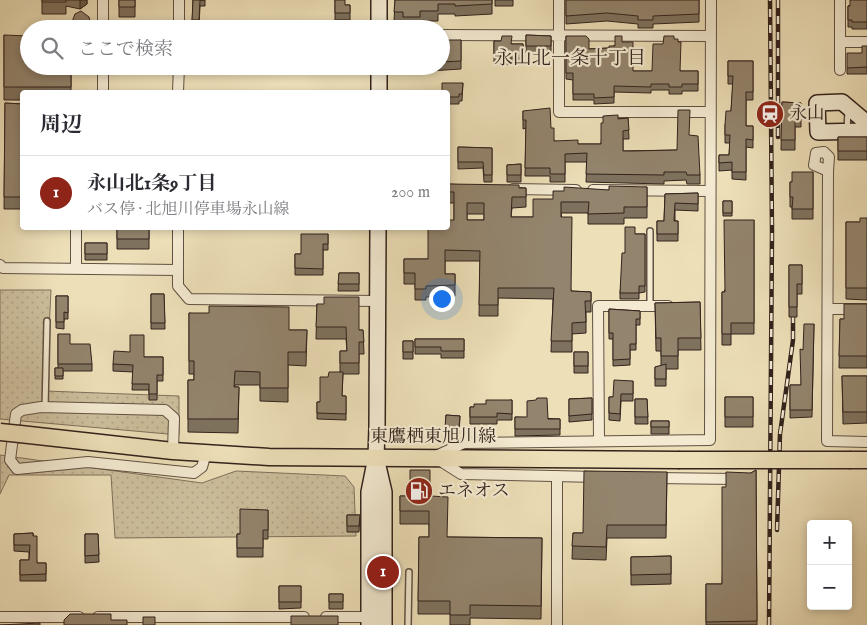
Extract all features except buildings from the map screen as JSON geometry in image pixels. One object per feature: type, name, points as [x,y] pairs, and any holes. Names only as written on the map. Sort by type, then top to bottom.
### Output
[{"type":"main road","points":[[379,0],[379,20]]},
{"type":"main road","points":[[379,75],[379,90]]},
{"type":"main road","points":[[867,123],[842,102],[818,103],[818,132],[867,131]]},
{"type":"main road","points":[[376,621],[369,492],[376,457],[378,230]]},
{"type":"main road","name":"東鷹栖東旭川線","points":[[0,432],[173,451],[269,457],[859,460]]},
{"type":"street","points":[[103,0],[103,20]]},
{"type":"street","points":[[179,0],[179,20]]},
{"type":"street","points":[[559,0],[559,112],[711,112]]},
{"type":"street","points":[[435,457],[464,443],[710,440],[705,306],[710,191],[711,0]]},
{"type":"street","points":[[840,0],[840,70]]},
{"type":"street","points":[[450,34],[711,36]]},
{"type":"street","points":[[840,42],[867,42]]},
{"type":"street","points":[[103,75],[103,90]]},
{"type":"street","points":[[178,75],[178,90]]},
{"type":"street","points":[[828,171],[827,442],[867,442]]},
{"type":"street","points":[[506,189],[710,191]]},
{"type":"street","points":[[76,230],[76,268]]},
{"type":"street","points":[[178,230],[178,286],[189,298],[378,301]]},
{"type":"street","points":[[0,265],[3,268],[178,270]]},
{"type":"street","points":[[599,441],[598,306],[680,306]]},
{"type":"street","points":[[828,309],[867,309]]},
{"type":"street","points":[[173,451],[174,418],[166,410],[45,408],[22,410],[16,414],[10,460],[17,469],[88,462],[194,473],[202,467],[206,453]]},
{"type":"street","points":[[435,457],[461,474],[606,477]]},
{"type":"street","points":[[557,476],[557,625]]},
{"type":"street","points":[[644,478],[751,479]]},
{"type":"street","points":[[0,618],[51,621],[376,621]]},
{"type":"lane","points":[[846,131],[848,108]]},
{"type":"lane","points":[[650,231],[650,306]]},
{"type":"lane","points":[[45,408],[47,322]]},
{"type":"lane","points":[[408,625],[409,572]]},
{"type":"shaded area","points":[[0,290],[51,290],[46,391],[179,396],[179,435],[0,419]]},
{"type":"shaded area","points":[[0,455],[202,483],[236,471],[345,476],[354,487],[356,536],[115,538],[111,475],[9,475],[0,494]]},
{"type":"railway","points":[[769,625],[772,231],[770,0]]},
{"type":"railway","points":[[778,0],[778,137]]},
{"type":"railway","points":[[777,530],[780,434],[793,340],[793,317]]},
{"type":"place","name":"永山","points":[[770,114]]},
{"type":"place","name":"エネオス","points":[[419,491]]},
{"type":"place","name":"永山北1条9丁目","points":[[383,572]]},
{"type":"district","name":"永山北一条十丁目","points":[[570,59]]}]
